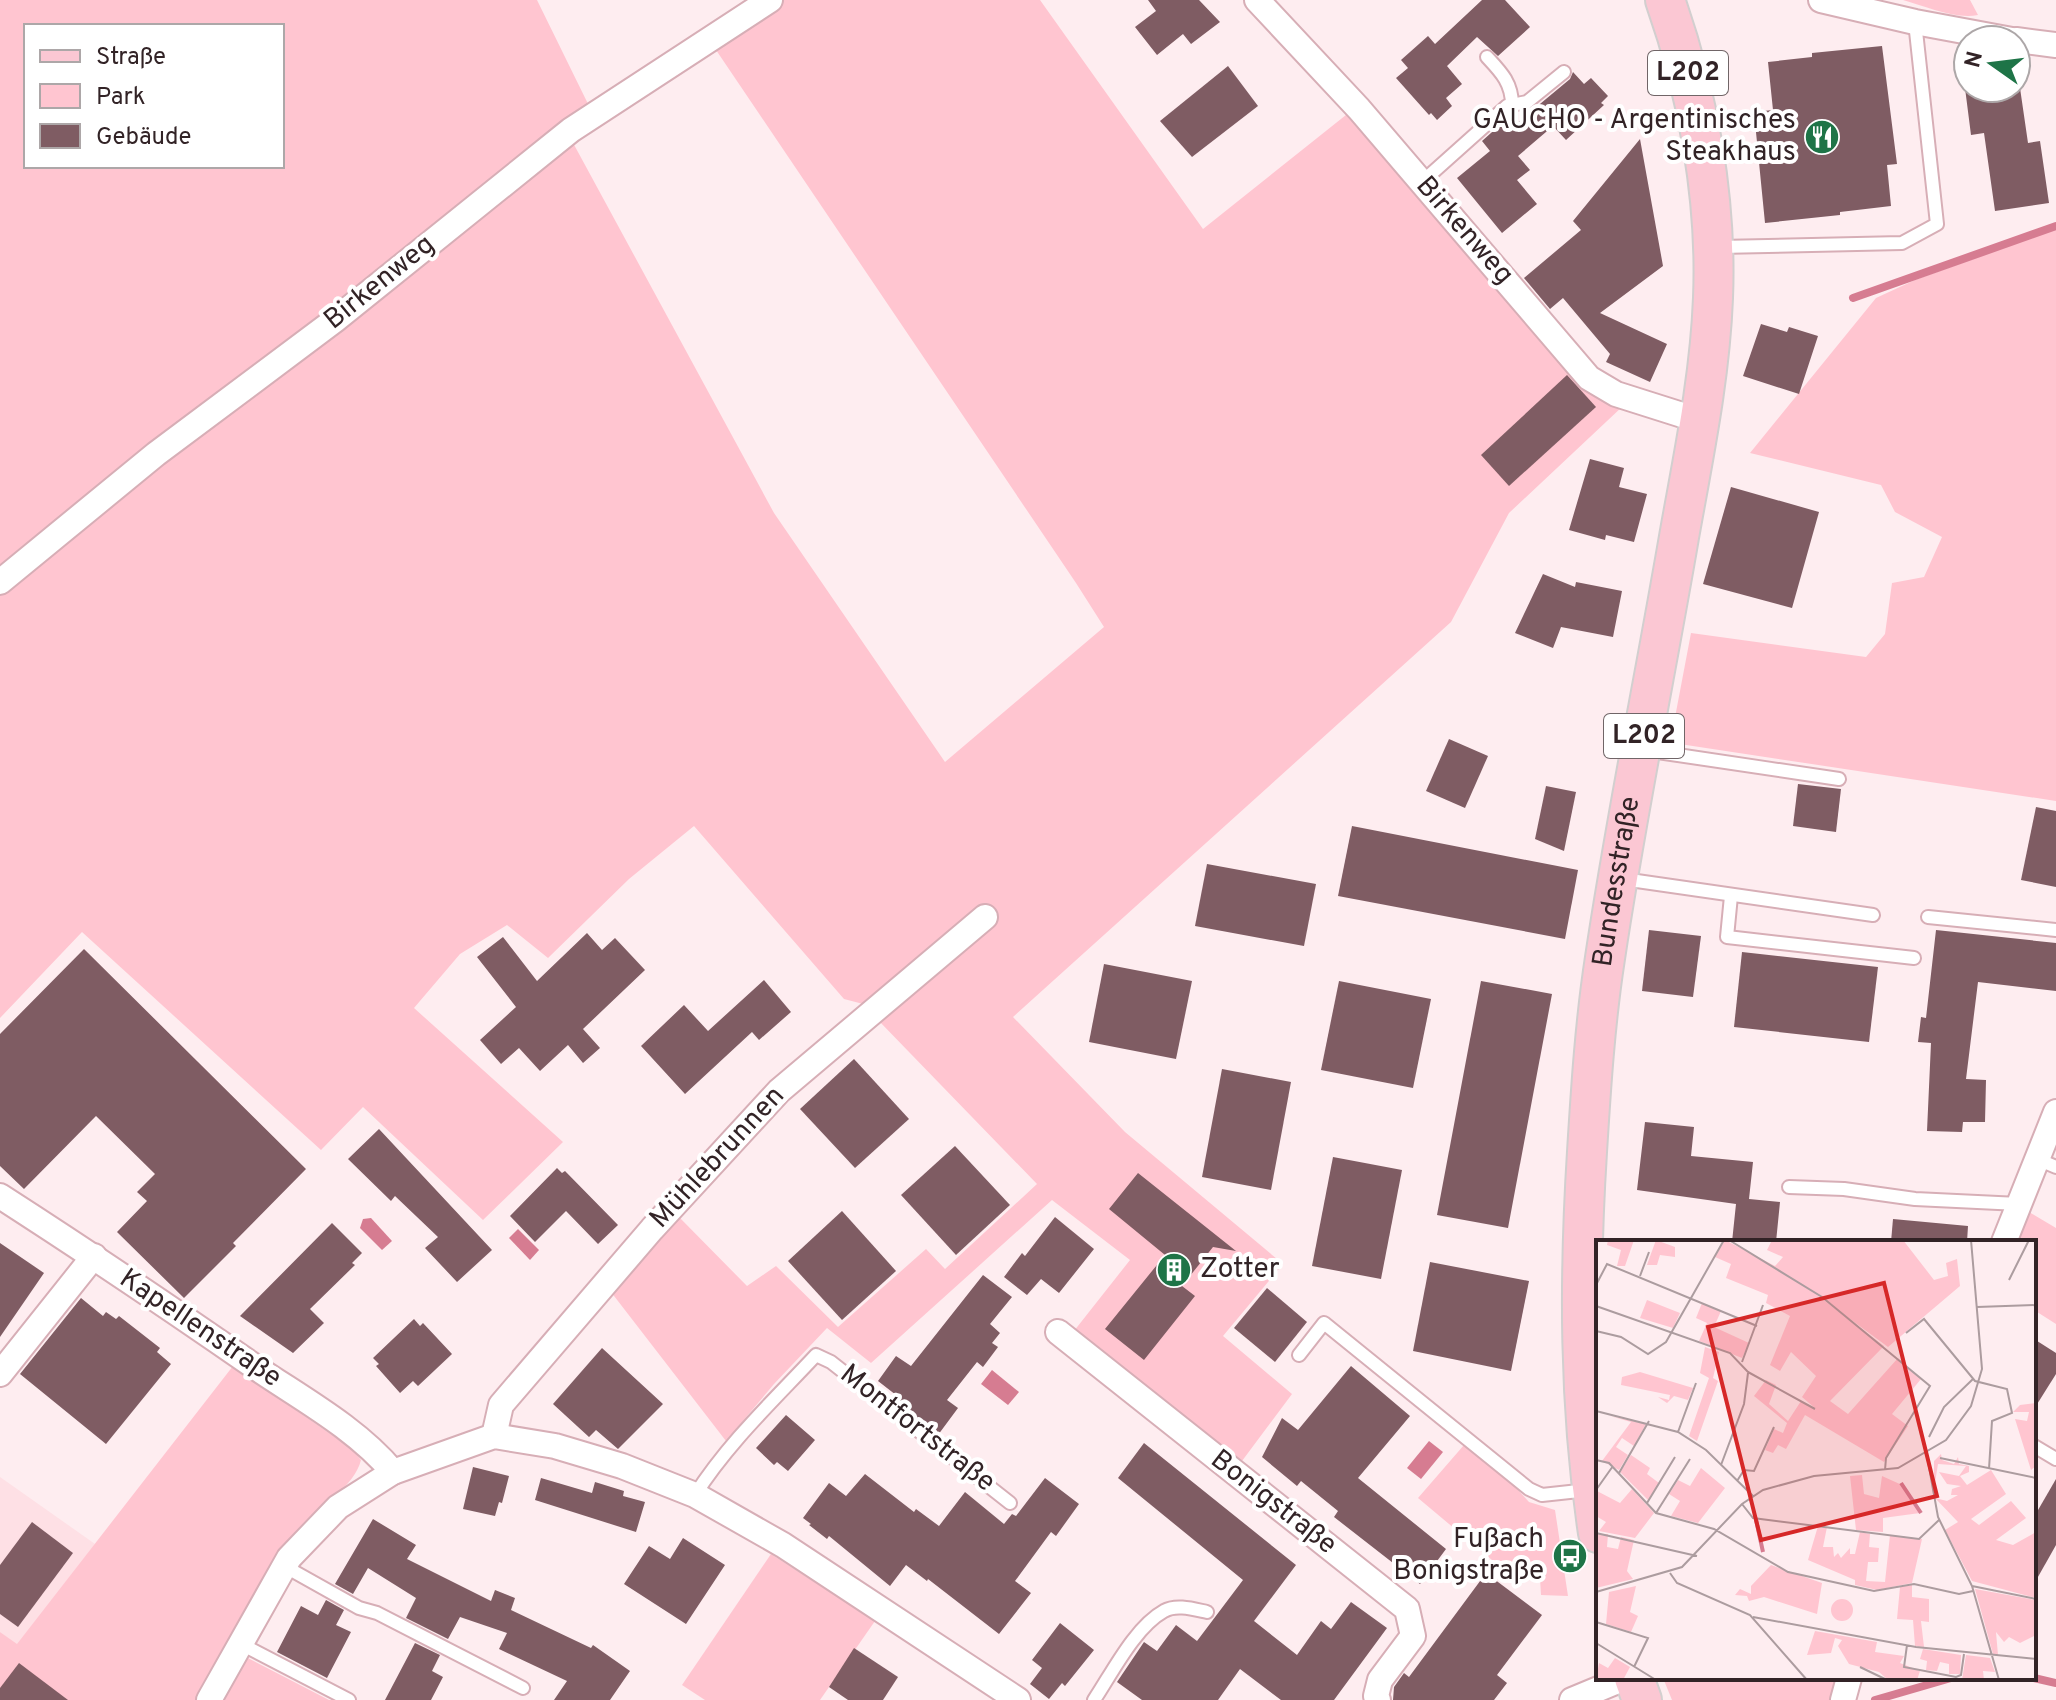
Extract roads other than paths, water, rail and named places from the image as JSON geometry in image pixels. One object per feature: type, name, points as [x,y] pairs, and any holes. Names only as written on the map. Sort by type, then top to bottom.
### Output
[{"type":"main road","name":"Bundesstraße","points":[[1596,1519],[1582,1361],[1583,1219],[1593,1066],[1605,961],[1710,347],[1714,295],[1703,149],[1694,95],[1665,0]]},
{"type":"main road","points":[[1635,1680],[1642,1700]]},
{"type":"street","name":"Birkenweg","points":[[0,582],[156,454],[335,320],[571,130],[770,0]]},
{"type":"street","name":"Birkenweg","points":[[1257,0],[1359,109],[1589,378],[1616,394],[1698,420]]},
{"type":"street","points":[[1821,0],[1952,29]]},
{"type":"street","points":[[2032,42],[2056,45]]},
{"type":"street","name":"Mühlebrunnen","points":[[494,1436],[501,1405],[652,1229],[779,1091],[985,917]]},
{"type":"street","points":[[2005,1240],[2019,1204],[2046,1163],[2056,1112]]},
{"type":"street","name":"Kapellenstraße","points":[[0,1196],[94,1256],[362,1441],[393,1472]]},
{"type":"street","points":[[0,1374],[94,1256]]},
{"type":"street","name":"Bonigstraße","points":[[1058,1332],[1407,1609],[1413,1636],[1380,1680],[1378,1700]]},
{"type":"street","points":[[209,1700],[284,1566],[338,1507],[393,1472],[494,1436],[555,1446],[609,1462],[695,1495],[783,1545],[1018,1700]]},
{"type":"street","points":[[1572,1700],[1620,1680]]},
{"type":"street","points":[[1843,1700],[1848,1680]]},
{"type":"lane","points":[[1712,247],[1902,243],[1937,224],[1915,22]]},
{"type":"lane","points":[[1487,57],[1506,78],[1512,93],[1512,105]]},
{"type":"lane","points":[[1422,182],[1512,105],[1527,102],[1564,72]]},
{"type":"lane","points":[[1641,750],[1839,779]]},
{"type":"lane","points":[[1619,878],[1873,915]]},
{"type":"lane","points":[[1731,896],[1727,937],[1914,958]]},
{"type":"lane","points":[[1928,917],[2056,930]]},
{"type":"lane","points":[[1789,1187],[1844,1189],[1915,1199],[2019,1204]]},
{"type":"lane","points":[[1299,1355],[1324,1323],[1529,1489],[1542,1495],[1592,1490]]},
{"type":"lane","name":"Montfortstraße","points":[[695,1495],[709,1473],[754,1420],[816,1355],[831,1362],[1010,1503]]},
{"type":"lane","points":[[2036,1447],[2056,1459]]},
{"type":"lane","points":[[284,1566],[359,1608],[377,1613],[523,1688]]},
{"type":"lane","points":[[1094,1700],[1141,1630],[1165,1610],[1187,1607],[1207,1612]]},
{"type":"lane","points":[[241,1644],[349,1700]]},
{"type":"waterway","points":[[1853,298],[2056,226]]},
{"type":"waterway","points":[[2036,1678],[2056,1683]]},
{"type":"waterway","points":[[1875,1700],[1944,1680]]},
{"type":"place","name":"GAUCHO - Argentinisches Steakhaus","points":[[1822,137]]},
{"type":"place","name":"Zotter","points":[[1174,1270]]},
{"type":"place","name":"Fußach Bonigstraße","points":[[1570,1556]]}]
